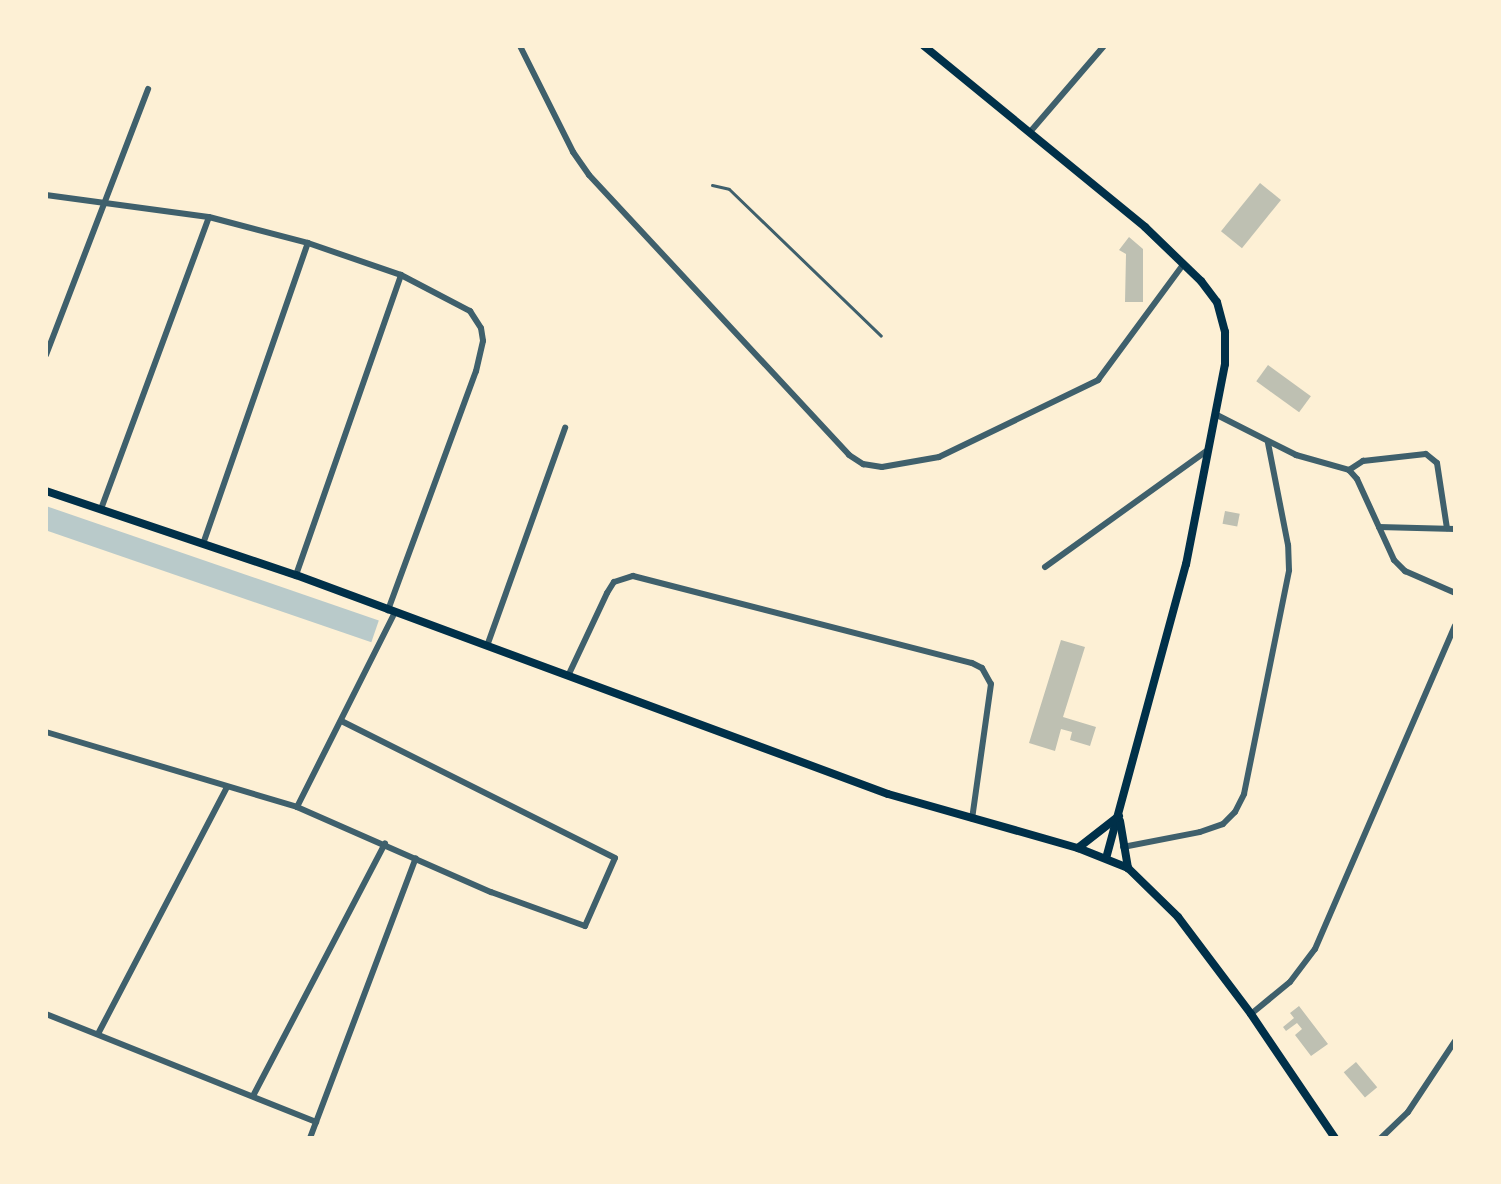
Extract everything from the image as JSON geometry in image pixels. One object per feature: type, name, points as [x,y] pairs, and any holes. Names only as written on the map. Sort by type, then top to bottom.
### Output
[{"type":"main road","points":[[924,46],[1145,227],[1201,281],[1217,302],[1225,332],[1225,364],[1173,618],[1106,858]]},
{"type":"main road","points":[[46,491],[296,575],[719,734],[972,819],[1078,848],[1128,868],[1178,917],[1251,1014],[1335,1138]]},
{"type":"main road","points":[[1119,816],[1128,868]]},
{"type":"main road","points":[[1078,848],[1119,816]]},
{"type":"street","points":[[520,46],[573,152],[589,175],[849,455],[863,464],[882,467],[939,457],[1098,380],[1182,266]]},
{"type":"street","points":[[1030,132],[1104,46]]},
{"type":"street","points":[[46,355],[148,89]]},
{"type":"street","points":[[46,195],[209,217],[308,243],[401,275],[470,311],[481,328],[483,341],[476,371],[392,611],[297,807]]},
{"type":"street","points":[[101,509],[209,217]]},
{"type":"street","points":[[203,544],[308,243]]},
{"type":"street","points":[[296,575],[401,275]]},
{"type":"street","points":[[1215,414],[1268,443],[1349,470],[1357,479],[1394,560],[1405,571],[1455,593]]},
{"type":"street","points":[[487,646],[565,428]]},
{"type":"street","points":[[1123,847],[1200,832],[1223,824],[1235,812],[1244,794],[1289,570],[1288,545],[1268,443]]},
{"type":"street","points":[[1045,567],[1208,450]]},
{"type":"street","points":[[1349,470],[1363,461],[1426,454],[1437,463],[1451,528],[1379,527]]},
{"type":"street","points":[[568,676],[614,582],[633,576],[972,663],[982,668],[991,684],[972,819]]},
{"type":"street","points":[[1251,1014],[1290,982],[1315,949],[1455,626]]},
{"type":"street","points":[[46,732],[297,807],[491,892],[585,926],[615,858],[341,721]]},
{"type":"street","points":[[99,1032],[227,787]]},
{"type":"street","points":[[253,1096],[385,843]]},
{"type":"street","points":[[310,1138],[416,858]]},
{"type":"street","points":[[46,1014],[99,1032],[316,1122]]},
{"type":"street","points":[[1381,1138],[1408,1112],[1454,1045]]},
{"type":"lane","points":[[712,185],[729,189],[881,336]]},
{"type":"shaded area","points":[[46,506],[379,621],[371,642],[46,530]]},
{"type":"building","points":[[1260,183],[1281,200],[1242,248],[1221,231]]},
{"type":"building","points":[[1129,237],[1143,249],[1143,302],[1125,302],[1126,254],[1119,250]]},
{"type":"building","points":[[1268,365],[1311,396],[1299,412],[1256,381]]},
{"type":"building","points":[[1225,511],[1240,514],[1237,527],[1223,524]]},
{"type":"building","points":[[1061,640],[1085,647],[1063,717],[1096,727],[1090,746],[1070,740],[1072,732],[1061,729],[1055,751],[1029,743]]},
{"type":"building","points":[[1299,1006],[1328,1044],[1311,1056],[1295,1035],[1302,1029],[1297,1023],[1286,1031],[1283,1027],[1294,1018],[1290,1013]]},
{"type":"building","points":[[1356,1062],[1377,1087],[1365,1098],[1344,1072]]}]
